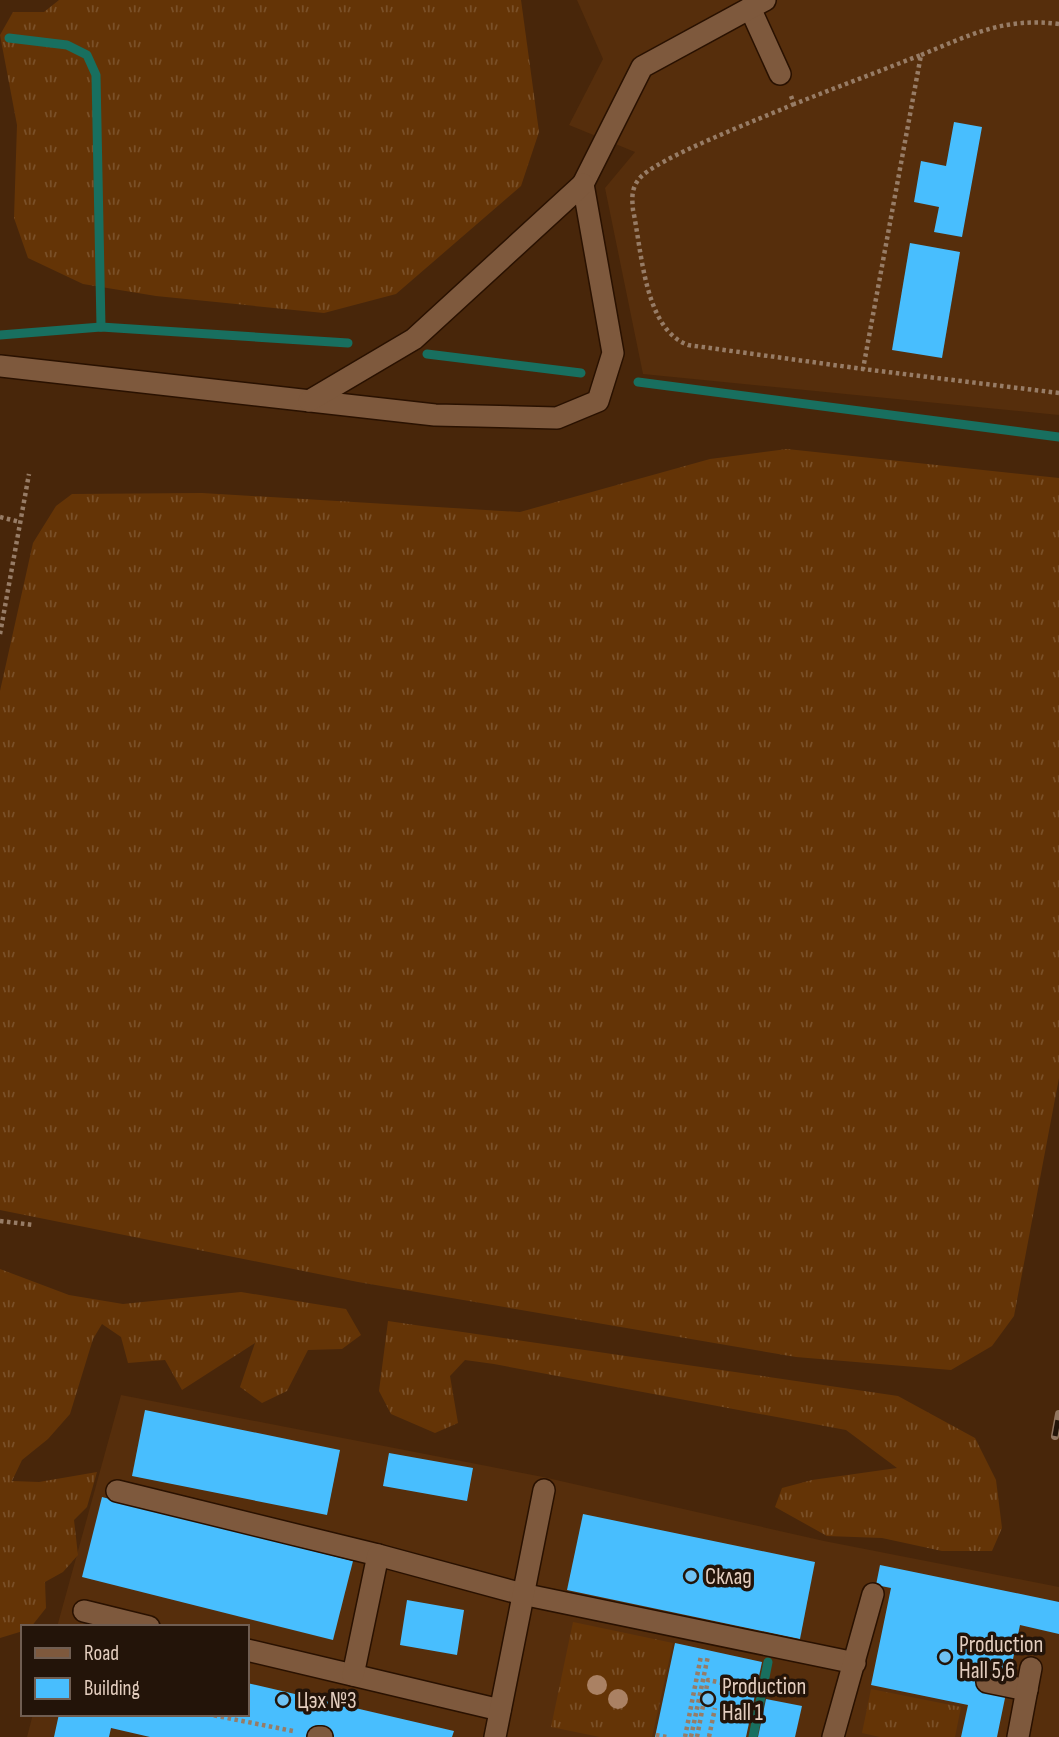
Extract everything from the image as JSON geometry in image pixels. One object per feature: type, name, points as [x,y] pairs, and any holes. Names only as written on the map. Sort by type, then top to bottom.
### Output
[{"type":"lane","points":[[309,401],[414,339],[583,184],[642,67],[757,4],[780,74]]},
{"type":"lane","points":[[0,366],[435,415],[557,418],[598,401],[613,353],[583,184]]},
{"type":"lane","points":[[495,1737],[544,1490]]},
{"type":"lane","points":[[117,1491],[378,1555],[522,1594],[855,1663]]},
{"type":"lane","points":[[353,1675],[378,1555]]},
{"type":"lane","points":[[833,1737],[873,1594]]},
{"type":"lane","points":[[84,1611],[141,1625]]},
{"type":"lane","points":[[248,1650],[500,1710]]},
{"type":"lane","points":[[1018,1737],[1031,1668]]},
{"type":"lane","points":[[987,1682],[1027,1690]]},
{"type":"path","points":[[1059,24],[1029,20],[982,30],[794,104],[658,164],[638,179],[632,196],[654,309],[667,333],[688,345],[1059,393]]},
{"type":"path","points":[[863,369],[921,55]]},
{"type":"path","points":[[780,74],[794,104]]},
{"type":"path","points":[[0,634],[29,474]]},
{"type":"path","points":[[0,517],[20,522]]},
{"type":"path","points":[[0,1221],[34,1225]]},
{"type":"path","points":[[685,1737],[703,1649]]},
{"type":"path","points":[[691,1737],[708,1653]]},
{"type":"path","points":[[697,1737],[708,1680],[754,1690]]},
{"type":"path","points":[[709,1737],[715,1709]]},
{"type":"path","points":[[217,1716],[319,1737]]},
{"type":"path","points":[[656,1735],[667,1737]]},
{"type":"shaded area","points":[[577,0],[1059,0],[1059,415],[643,374],[605,188],[635,152],[569,125],[603,59]]},
{"type":"shaded area","points":[[121,1395],[543,1477],[824,1541],[1059,1587],[1059,1737],[27,1737],[32,1716],[248,1716],[248,1625],[58,1625]]},
{"type":"green space","points":[[59,0],[521,0],[539,132],[521,186],[396,294],[324,313],[156,296],[83,284],[28,258],[14,218],[17,125],[0,35],[13,12],[44,12]]},
{"type":"green space","points":[[787,449],[1059,478],[1059,1078],[1014,1316],[992,1346],[951,1370],[796,1357],[358,1282],[0,1210],[0,691],[33,543],[56,506],[72,494],[202,493],[520,512],[710,459]]},
{"type":"green space","points":[[0,1269],[69,1295],[123,1304],[241,1292],[346,1309],[361,1335],[342,1349],[308,1350],[287,1391],[262,1403],[240,1387],[255,1343],[182,1390],[165,1360],[128,1363],[121,1337],[102,1324],[93,1339],[70,1414],[48,1439],[22,1460],[12,1481],[39,1482],[97,1472],[87,1507],[74,1520],[78,1555],[63,1572],[45,1582],[46,1608],[33,1625],[21,1625],[21,1632],[0,1638]]},
{"type":"green space","points":[[388,1321],[898,1396],[975,1438],[996,1480],[1002,1528],[992,1551],[942,1551],[882,1538],[827,1536],[775,1507],[782,1488],[812,1480],[897,1468],[846,1430],[494,1364],[465,1360],[450,1376],[458,1423],[435,1433],[391,1414],[379,1391]]},
{"type":"green space","points":[[573,1622],[673,1643],[652,1737],[600,1737],[551,1727]]},
{"type":"green space","points":[[871,1689],[961,1707],[955,1737],[880,1737],[862,1733]]},
{"type":"building","points":[[954,122],[982,127],[962,237],[934,232],[939,207],[914,202],[921,161],[946,166]]},
{"type":"building","points":[[910,243],[960,252],[942,358],[892,350]]},
{"type":"building","points":[[145,1410],[340,1450],[327,1515],[132,1476]]},
{"type":"building","points":[[389,1453],[473,1468],[467,1501],[383,1486]]},
{"type":"building","points":[[102,1497],[353,1561],[333,1640],[82,1577]]},
{"type":"building","name":"Склад","points":[[583,1514],[815,1562],[800,1639],[567,1590]]},
{"type":"building","name":"Production Hall 5,6","points":[[880,1565],[1059,1602],[1059,1634],[1020,1625],[997,1737],[961,1737],[968,1705],[871,1685],[891,1588],[876,1585]]},
{"type":"building","points":[[407,1600],[464,1610],[457,1655],[400,1645]]},
{"type":"building","name":"Production Hall 1","points":[[675,1643],[762,1662],[746,1737],[655,1737]]},
{"type":"building","name":"Цэх №3","points":[[248,1683],[454,1731],[452,1737],[150,1737],[111,1728],[109,1737],[54,1737],[59,1716],[248,1716]]},
{"type":"building","points":[[766,1699],[802,1706],[795,1737],[758,1737]]},
{"type":"waterway","points":[[9,38],[67,45],[87,55],[96,75],[101,327]]},
{"type":"waterway","points":[[0,335],[101,327],[348,343]]},
{"type":"waterway","points":[[427,354],[581,373]]},
{"type":"waterway","points":[[638,382],[1059,437]]},
{"type":"waterway","points":[[753,1737],[768,1662]]},
{"type":"railway","points":[[1055,1436],[1059,1414]]},
{"type":"place","name":"Склад","points":[[691,1576]]},
{"type":"place","name":"Production Hall 5,6","points":[[945,1657]]},
{"type":"place","name":"Production Hall 1","points":[[708,1699]]},
{"type":"place","name":"Цэх №3","points":[[283,1700]]}]
